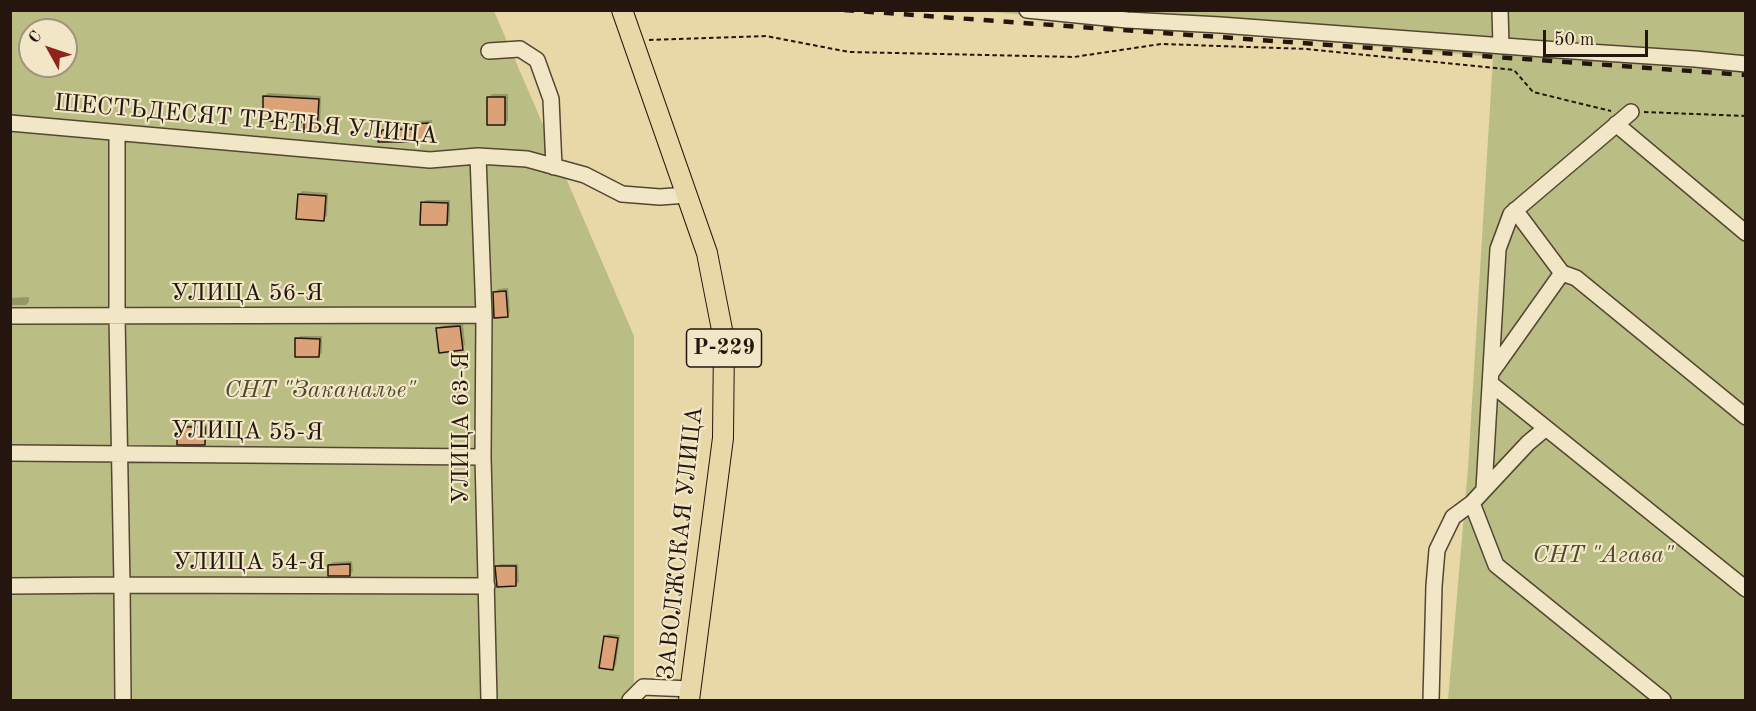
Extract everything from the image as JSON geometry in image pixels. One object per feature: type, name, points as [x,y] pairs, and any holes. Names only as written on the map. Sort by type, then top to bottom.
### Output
[{"type":"main road","name":"ЗАВОЛЖСКАЯ УЛИЦА","points":[[622,10],[707,253],[724,340],[723,438],[690,695]]},
{"type":"street","points":[[1027,10],[1127,20],[1221,18],[1501,46],[1746,64]]},
{"type":"street","points":[[1500,10],[1501,46]]},
{"type":"street","points":[[489,51],[520,49],[537,60],[551,99],[554,167]]},
{"type":"street","points":[[1484,489],[1498,249],[1511,214],[1631,112]]},
{"type":"street","name":"ШЕСТЬДЕСЯТ ТРЕТЬЯ УЛИЦА","points":[[10,123],[430,160],[478,156],[526,159],[585,176],[622,194],[660,197],[687,195]]},
{"type":"street","points":[[1616,124],[1746,233]]},
{"type":"street","points":[[117,133],[117,317],[123,700]]},
{"type":"street","name":"УЛИЦА 63-Я","points":[[478,156],[484,315],[483,457],[489,700]]},
{"type":"street","points":[[1515,210],[1562,273],[1576,278],[1746,417]]},
{"type":"street","points":[[1491,378],[1562,273]]},
{"type":"street","name":"УЛИЦА 56-Я","points":[[10,316],[484,315]]},
{"type":"street","points":[[1491,378],[1546,428],[1746,589]]},
{"type":"street","points":[[1431,700],[1437,550],[1453,517],[1472,503],[1528,443],[1546,428]]},
{"type":"street","name":"УЛИЦА 55-Я","points":[[10,453],[483,457]]},
{"type":"street","points":[[1472,503],[1496,565],[1663,700]]},
{"type":"street","name":"УЛИЦА 54-Я","points":[[10,586],[487,586]]},
{"type":"street","points":[[630,700],[643,687],[690,695]]},
{"type":"path","points":[[631,40],[766,36],[849,52],[1062,57],[1161,44],[1308,50],[1514,70],[1533,92],[1610,111],[1746,116]]},
{"type":"green space","name":"СНТ \"Заканалье\"","points":[[10,11],[494,11],[634,336],[634,700],[11,700]]},
{"type":"green space","name":"СНТ \"Агава\"","points":[[981,11],[1745,11],[1745,700],[1448,700],[1468,468],[1493,57]]},
{"type":"building","points":[[263,96],[319,99],[317,133],[304,132],[304,122],[263,121]]},
{"type":"building","points":[[487,97],[505,97],[505,125],[487,125]]},
{"type":"building","points":[[429,123],[430,142],[378,142],[382,130],[412,129],[412,124]]},
{"type":"building","points":[[298,194],[326,196],[324,221],[296,219]]},
{"type":"building","points":[[421,202],[448,203],[447,225],[420,225]]},
{"type":"building","points":[[506,291],[508,317],[494,318],[493,292]]},
{"type":"building","points":[[460,326],[463,350],[439,353],[436,328]]},
{"type":"building","points":[[295,338],[320,339],[319,357],[295,357]]},
{"type":"building","points":[[177,427],[205,427],[205,445],[177,445]]},
{"type":"building","points":[[350,564],[350,576],[328,576],[328,565]]},
{"type":"building","points":[[495,566],[516,566],[516,586],[497,587]]},
{"type":"building","points":[[604,636],[618,638],[613,670],[599,668]]},
{"type":"railway","points":[[844,10],[1746,75]]}]
